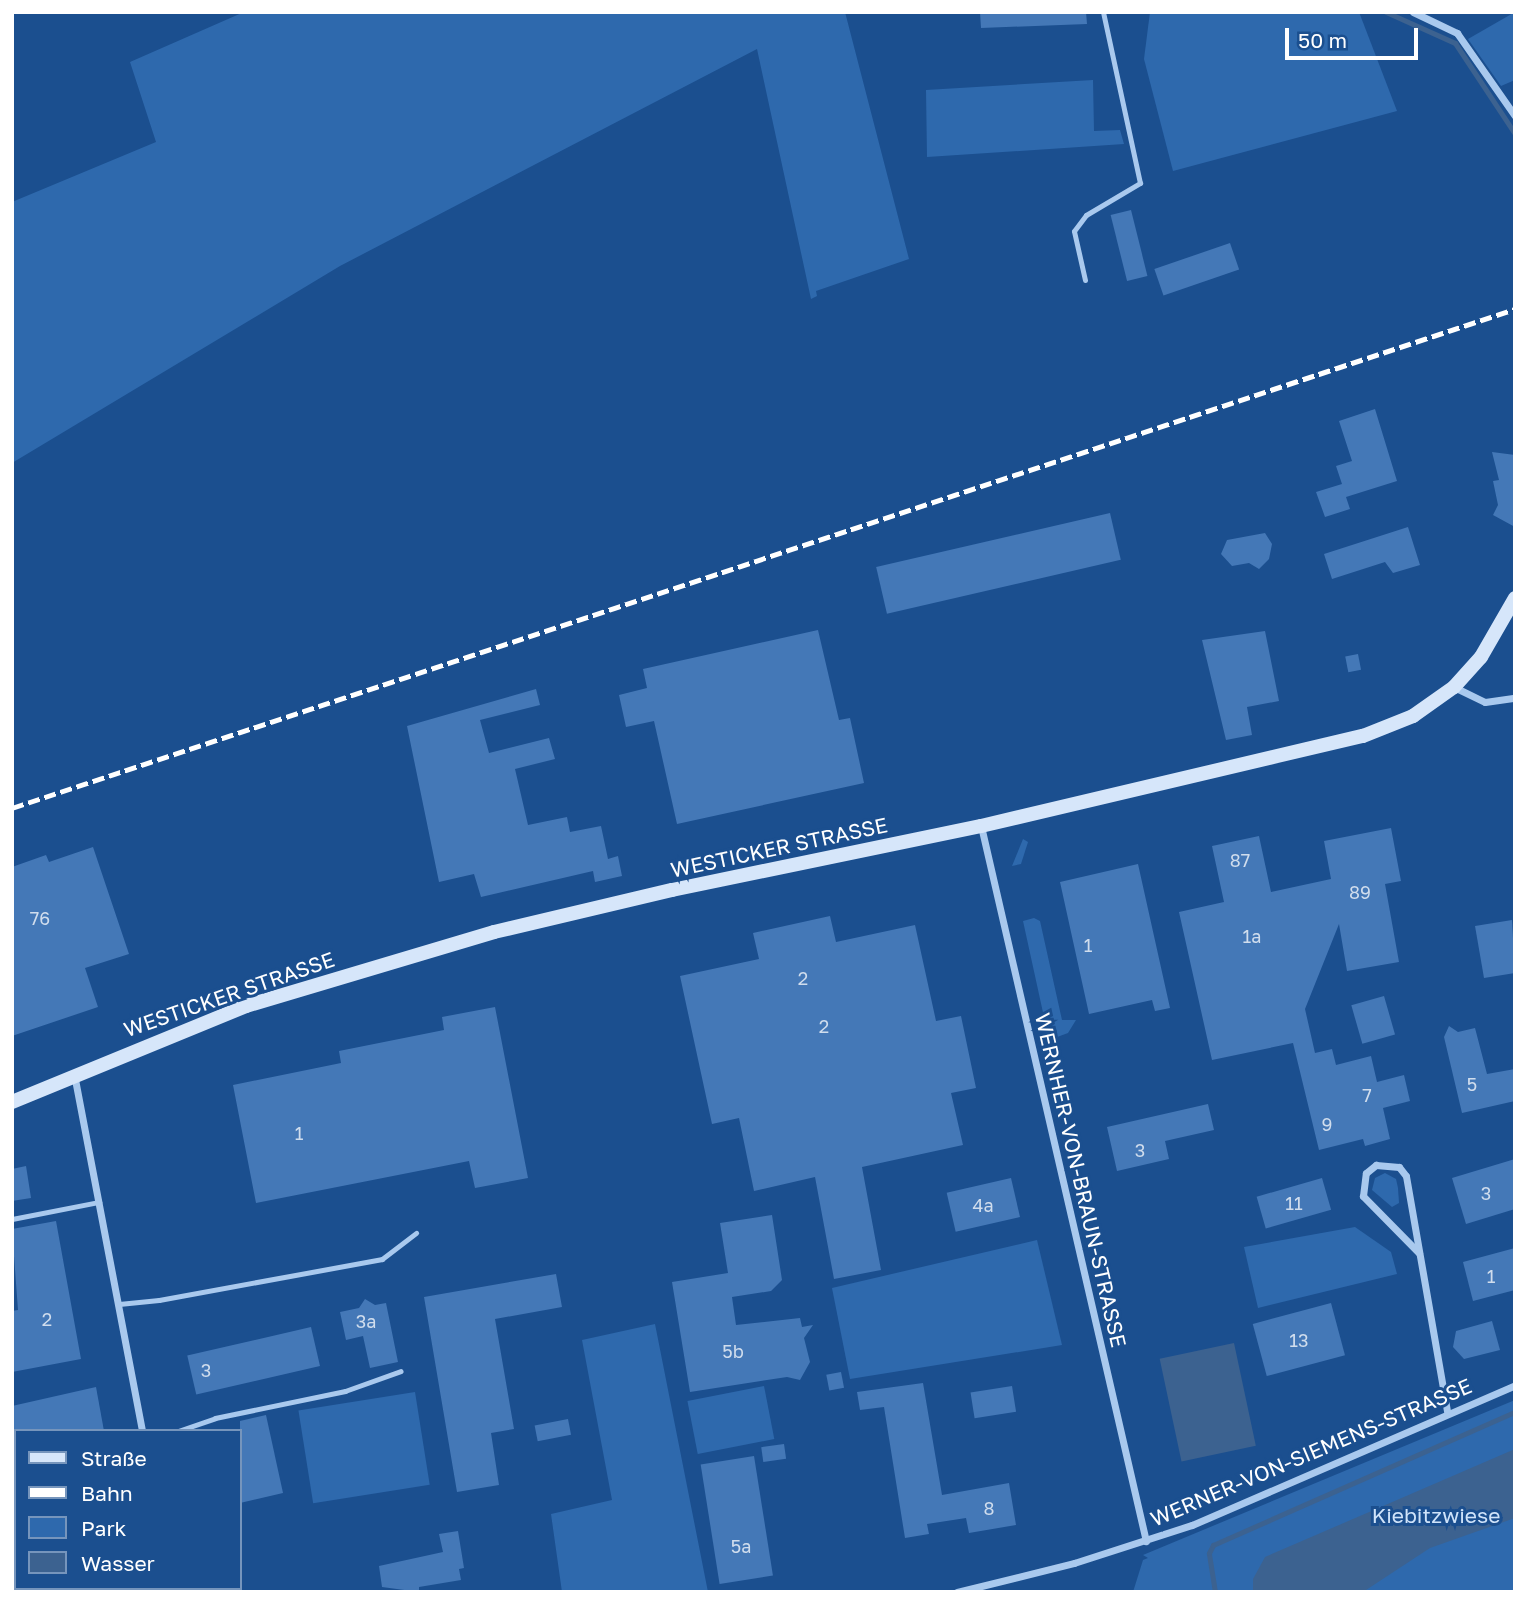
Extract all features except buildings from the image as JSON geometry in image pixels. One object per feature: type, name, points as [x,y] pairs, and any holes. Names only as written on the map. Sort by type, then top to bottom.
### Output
[{"type":"main road","name":"WESTICKER STRASSE","points":[[12,1102],[74,1073],[246,1006],[494,932],[672,890],[981,826],[1363,736],[1413,716],[1454,687],[1481,657],[1515,598]]},
{"type":"street","points":[[1413,12],[1457,33],[1515,116]]},
{"type":"street","points":[[1454,687],[1485,702],[1515,698]]},
{"type":"street","name":"WERNHER-VON-BRAUN-STRASSE","points":[[981,826],[1146,1541]]},
{"type":"street","points":[[74,1073],[142,1429]]},
{"type":"street","points":[[1419,1253],[1363,1196],[1366,1173],[1376,1165],[1399,1167],[1406,1176],[1447,1412]]},
{"type":"street","name":"WERNER-VON-SIEMENS-STRASSE","points":[[957,1592],[1146,1541],[1515,1385]]},
{"type":"lane","points":[[1085,280],[1074,231],[1086,215],[1140,183],[1102,12]]},
{"type":"lane","points":[[12,1219],[99,1202]]},
{"type":"lane","points":[[119,1304],[382,1259],[416,1233]]},
{"type":"lane","points":[[184,1429],[215,1418],[345,1391],[401,1371]]},
{"type":"green space","points":[[244,12],[845,12],[909,259],[816,291],[817,296],[811,299],[757,49],[340,266],[12,463],[12,202],[156,142],[130,62]]},
{"type":"green space","points":[[1150,12],[1359,12],[1397,111],[1173,171],[1144,59]]},
{"type":"green space","points":[[1515,12],[1515,80],[1501,86],[1468,39]]},
{"type":"green space","points":[[1093,80],[1094,131],[1120,130],[1124,144],[927,157],[926,90]]},
{"type":"green space","points":[[1023,839],[1028,842],[1021,864],[1012,866]]},
{"type":"green space","points":[[1034,918],[1040,921],[1062,1020],[1076,1020],[1068,1033],[1049,1040],[1023,921]]},
{"type":"green space","points":[[1385,1173],[1396,1179],[1398,1188],[1399,1203],[1392,1207],[1372,1190],[1375,1178]]},
{"type":"green space","points":[[1355,1227],[1391,1252],[1397,1274],[1258,1308],[1244,1247]]},
{"type":"green space","points":[[1037,1240],[1062,1345],[850,1379],[832,1288]]},
{"type":"green space","points":[[655,1324],[708,1592],[562,1592],[551,1514],[612,1500],[582,1340]]},
{"type":"green space","points":[[764,1386],[774,1439],[698,1454],[687,1401]]},
{"type":"green space","points":[[415,1392],[430,1485],[313,1503],[298,1410]]},
{"type":"green space","name":"Kiebitzwiese","points":[[1515,1400],[1515,1592],[1133,1592],[1143,1560],[1148,1558],[1143,1555]]},
{"type":"water","points":[[1234,1343],[1256,1446],[1181,1462],[1160,1359]]},
{"type":"water","points":[[1515,1449],[1515,1518],[1430,1548],[1363,1592],[1253,1592],[1253,1579],[1265,1557]]},
{"type":"waterway","points":[[1386,12],[1455,43],[1515,134]]},
{"type":"waterway","points":[[1215,1592],[1209,1553],[1213,1545],[1515,1412]]},
{"type":"railway","points":[[12,808],[1515,309]]}]
